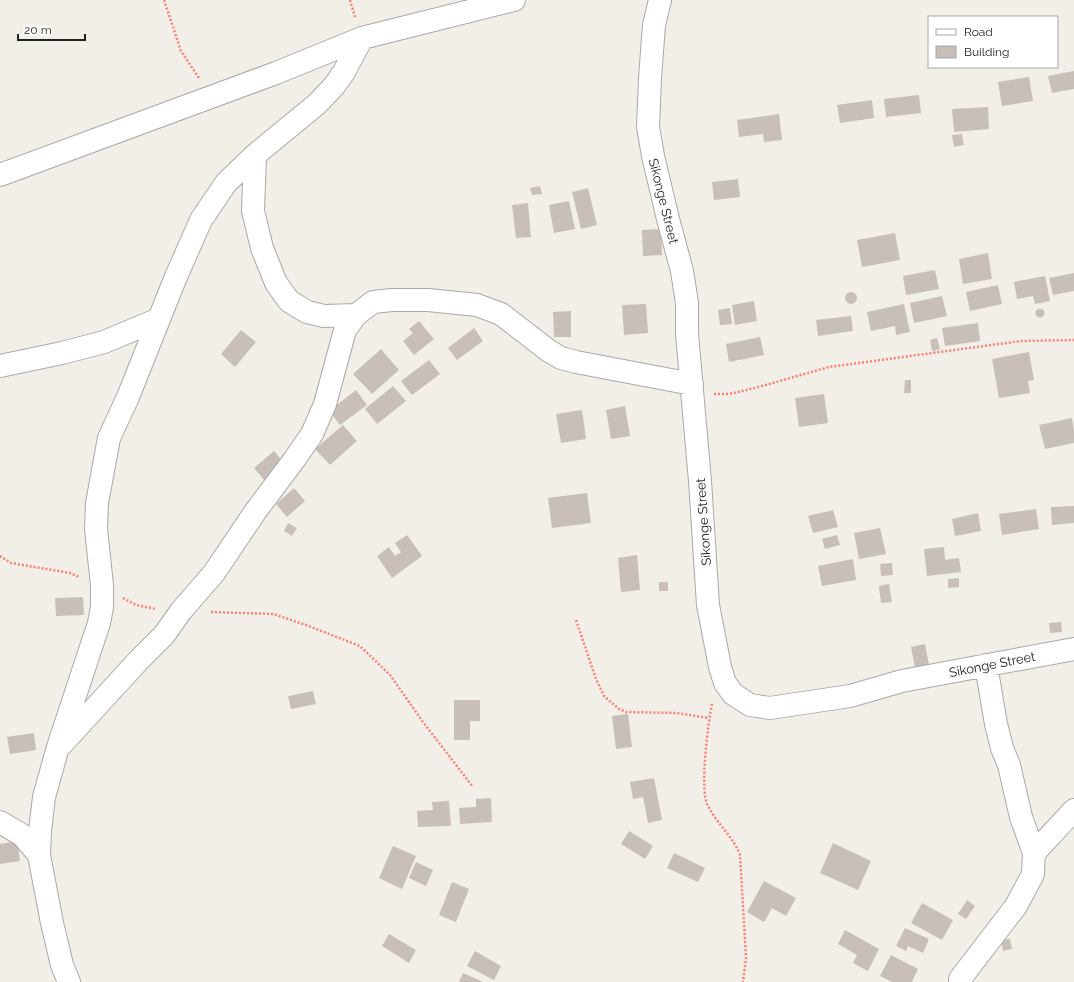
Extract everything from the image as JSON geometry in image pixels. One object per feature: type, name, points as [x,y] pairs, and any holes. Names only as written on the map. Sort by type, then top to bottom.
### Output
[{"type":"street","points":[[0,175],[276,73],[362,38],[514,0]]},
{"type":"street","name":"Sikonge Street","points":[[660,0],[654,25],[648,127],[653,156],[682,271],[688,303],[687,334],[708,605],[720,667],[725,683],[733,694],[750,705],[770,708],[850,696],[902,681],[1074,650]]},
{"type":"street","points":[[69,982],[62,965],[52,923],[39,855],[44,797],[58,747],[99,623],[102,607],[102,585],[96,529],[98,503],[109,438],[201,220],[226,183],[255,155],[317,104],[334,86],[344,72],[362,38]]},
{"type":"street","points":[[255,155],[253,211],[262,248],[276,283],[289,301],[307,312],[324,316],[356,314]]},
{"type":"street","points":[[58,747],[138,661],[164,636],[181,611],[214,573],[255,512],[294,460],[312,434],[325,404],[345,330],[356,314],[373,302],[392,300],[428,300],[477,305],[501,314],[549,351],[561,358],[692,389]]},
{"type":"street","points":[[0,366],[62,353],[104,342],[159,319]]},
{"type":"street","points":[[960,979],[1016,906],[1032,874],[1034,853],[1021,817],[1009,765],[1002,748],[996,724],[986,665]]},
{"type":"street","points":[[1034,853],[1063,820],[1074,810]]},
{"type":"street","points":[[0,822],[22,836],[39,855]]},
{"type":"path","points":[[164,0],[181,51],[212,97]]},
{"type":"path","points":[[692,389],[729,394],[836,366],[1021,341],[1074,340]]},
{"type":"path","points":[[0,556],[11,563],[70,573],[102,585],[136,605],[160,610],[273,614],[360,646],[390,675],[423,722],[473,787]]},
{"type":"path","points":[[576,620],[596,679],[604,696],[619,709],[626,712],[677,713],[709,718]]},
{"type":"path","points":[[712,703],[709,718],[705,768],[705,797],[708,805],[736,846],[740,856],[746,958],[743,982]]},
{"type":"building","points":[[1074,71],[1074,89],[1052,93],[1048,76]]},
{"type":"building","points":[[1029,77],[1033,101],[1002,106],[998,82]]},
{"type":"building","points":[[919,95],[921,113],[886,117],[884,99]]},
{"type":"building","points":[[872,100],[874,118],[840,123],[837,105]]},
{"type":"building","points":[[988,107],[989,129],[954,132],[952,109]]},
{"type":"building","points":[[779,114],[782,140],[764,142],[763,134],[739,137],[737,120]]},
{"type":"building","points":[[962,134],[964,145],[954,147],[952,135]]},
{"type":"building","points":[[738,179],[740,197],[714,200],[712,182]]},
{"type":"building","points":[[540,186],[542,194],[532,195],[530,188]]},
{"type":"building","points":[[588,188],[597,225],[581,229],[572,192]]},
{"type":"building","points":[[569,201],[575,229],[554,233],[549,205]]},
{"type":"building","points":[[528,203],[531,237],[516,238],[512,205]]},
{"type":"building","points":[[661,229],[662,255],[643,256],[642,230]]},
{"type":"building","points":[[895,233],[900,260],[862,267],[857,240]]},
{"type":"building","points":[[988,253],[992,279],[963,284],[959,259]]},
{"type":"building","points":[[935,270],[939,289],[906,295],[903,276]]},
{"type":"building","points":[[1074,273],[1074,291],[1053,295],[1049,278]]},
{"type":"building","points":[[1045,276],[1050,301],[1035,304],[1033,296],[1017,299],[1014,282]]},
{"type":"building","points":[[998,285],[1002,304],[970,311],[966,292]]},
{"type":"building","points":[[851,292],[855,294],[857,298],[855,302],[851,304],[847,302],[845,298],[847,294]]},
{"type":"building","points":[[942,296],[947,316],[914,323],[910,303]]},
{"type":"building","points":[[754,301],[757,321],[735,325],[732,305]]},
{"type":"building","points":[[646,304],[648,333],[624,335],[622,305]]},
{"type":"building","points":[[904,304],[910,332],[896,335],[895,326],[871,331],[867,312]]},
{"type":"building","points":[[730,308],[732,324],[720,325],[718,310]]},
{"type":"building","points":[[1040,308],[1045,313],[1040,318],[1035,313]]},
{"type":"building","points":[[571,311],[571,337],[554,337],[553,312]]},
{"type":"building","points":[[851,316],[853,331],[818,336],[816,320]]},
{"type":"building","points":[[419,321],[434,339],[414,355],[403,341],[413,333],[409,329]]},
{"type":"building","points":[[978,323],[980,341],[945,346],[942,328]]},
{"type":"building","points":[[474,328],[483,341],[457,360],[448,348]]},
{"type":"building","points":[[241,330],[256,342],[235,367],[221,354]]},
{"type":"building","points":[[760,337],[764,355],[729,362],[726,344]]},
{"type":"building","points":[[937,338],[940,349],[932,351],[930,340]]},
{"type":"building","points":[[381,349],[399,370],[372,394],[353,374]]},
{"type":"building","points":[[1029,352],[1034,380],[1028,381],[1030,393],[999,398],[992,359]]},
{"type":"building","points":[[429,360],[440,374],[412,395],[401,381]]},
{"type":"building","points":[[905,380],[911,380],[911,393],[904,393]]},
{"type":"building","points":[[393,386],[406,401],[377,424],[365,409]]},
{"type":"building","points":[[356,390],[367,405],[340,425],[329,411]]},
{"type":"building","points":[[824,394],[828,423],[799,427],[795,398]]},
{"type":"building","points":[[625,406],[630,436],[611,439],[606,410]]},
{"type":"building","points":[[582,410],[586,439],[561,443],[556,414]]},
{"type":"building","points":[[1072,418],[1074,443],[1045,449],[1039,425]]},
{"type":"building","points":[[343,425],[357,441],[330,465],[315,449]]},
{"type":"building","points":[[274,451],[285,464],[265,481],[254,468]]},
{"type":"building","points":[[294,488],[305,501],[287,517],[276,504]]},
{"type":"building","points":[[587,493],[591,523],[552,528],[548,498]]},
{"type":"building","points":[[1074,506],[1074,523],[1052,525],[1051,507]]},
{"type":"building","points":[[1036,509],[1039,529],[1002,535],[999,514]]},
{"type":"building","points":[[833,510],[838,527],[813,533],[808,516]]},
{"type":"building","points":[[978,513],[981,531],[955,536],[952,519]]},
{"type":"building","points":[[288,523],[297,528],[292,536],[284,531]]},
{"type":"building","points":[[880,528],[886,554],[859,559],[854,533]]},
{"type":"building","points":[[407,535],[422,556],[392,578],[377,556],[389,547],[395,556],[401,552],[395,543]]},
{"type":"building","points":[[837,535],[840,545],[825,549],[822,539]]},
{"type":"building","points":[[944,547],[945,560],[959,558],[961,572],[927,576],[924,549]]},
{"type":"building","points":[[637,555],[640,590],[621,592],[618,558]]},
{"type":"building","points":[[853,559],[856,580],[822,586],[818,566]]},
{"type":"building","points":[[892,563],[893,575],[881,576],[880,564]]},
{"type":"building","points":[[959,578],[959,587],[948,588],[948,579]]},
{"type":"building","points":[[659,582],[668,582],[668,591],[659,591]]},
{"type":"building","points":[[889,584],[892,602],[881,603],[879,586]]},
{"type":"building","points":[[83,597],[84,615],[56,616],[55,598]]},
{"type":"building","points":[[1061,622],[1062,632],[1050,633],[1049,623]]},
{"type":"building","points":[[925,644],[929,665],[915,668],[911,647]]},
{"type":"building","points":[[313,691],[316,704],[291,709],[288,696]]},
{"type":"building","points":[[454,700],[480,700],[480,721],[470,721],[470,740],[454,740]]},
{"type":"building","points":[[628,714],[632,747],[616,749],[612,716]]},
{"type":"building","points":[[34,733],[36,750],[10,754],[7,737]]},
{"type":"building","points":[[654,778],[662,820],[648,823],[643,797],[633,799],[630,782]]},
{"type":"building","points":[[491,798],[492,822],[460,824],[459,808],[476,807],[476,799]]},
{"type":"building","points":[[449,801],[451,826],[418,827],[417,811],[433,810],[432,802]]},
{"type":"building","points":[[629,831],[653,846],[645,859],[621,844]]},
{"type":"building","points":[[17,841],[20,861],[0,864],[0,844]]},
{"type":"building","points":[[833,843],[871,861],[858,890],[820,873]]},
{"type":"building","points":[[393,846],[416,856],[402,889],[379,878]]},
{"type":"building","points":[[674,853],[705,868],[698,882],[667,868]]},
{"type":"building","points":[[416,862],[433,870],[426,886],[409,878]]},
{"type":"building","points":[[764,881],[796,898],[786,916],[772,908],[764,922],[747,912]]},
{"type":"building","points":[[452,882],[469,889],[456,922],[439,915]]},
{"type":"building","points":[[967,900],[975,906],[966,919],[958,914]]},
{"type":"building","points":[[922,903],[953,920],[942,940],[911,923]]},
{"type":"building","points":[[905,928],[929,939],[923,953],[908,946],[906,951],[896,946]]},
{"type":"building","points":[[845,930],[879,949],[868,971],[853,963],[857,955],[838,944]]},
{"type":"building","points":[[389,934],[416,950],[409,963],[382,946]]},
{"type":"building","points":[[1010,939],[1012,949],[1003,951],[1001,940]]},
{"type":"building","points":[[475,951],[501,966],[494,980],[467,966]]},
{"type":"building","points":[[891,955],[918,969],[912,982],[892,982],[880,976]]},
{"type":"building","points":[[463,973],[483,982],[459,982]]}]
